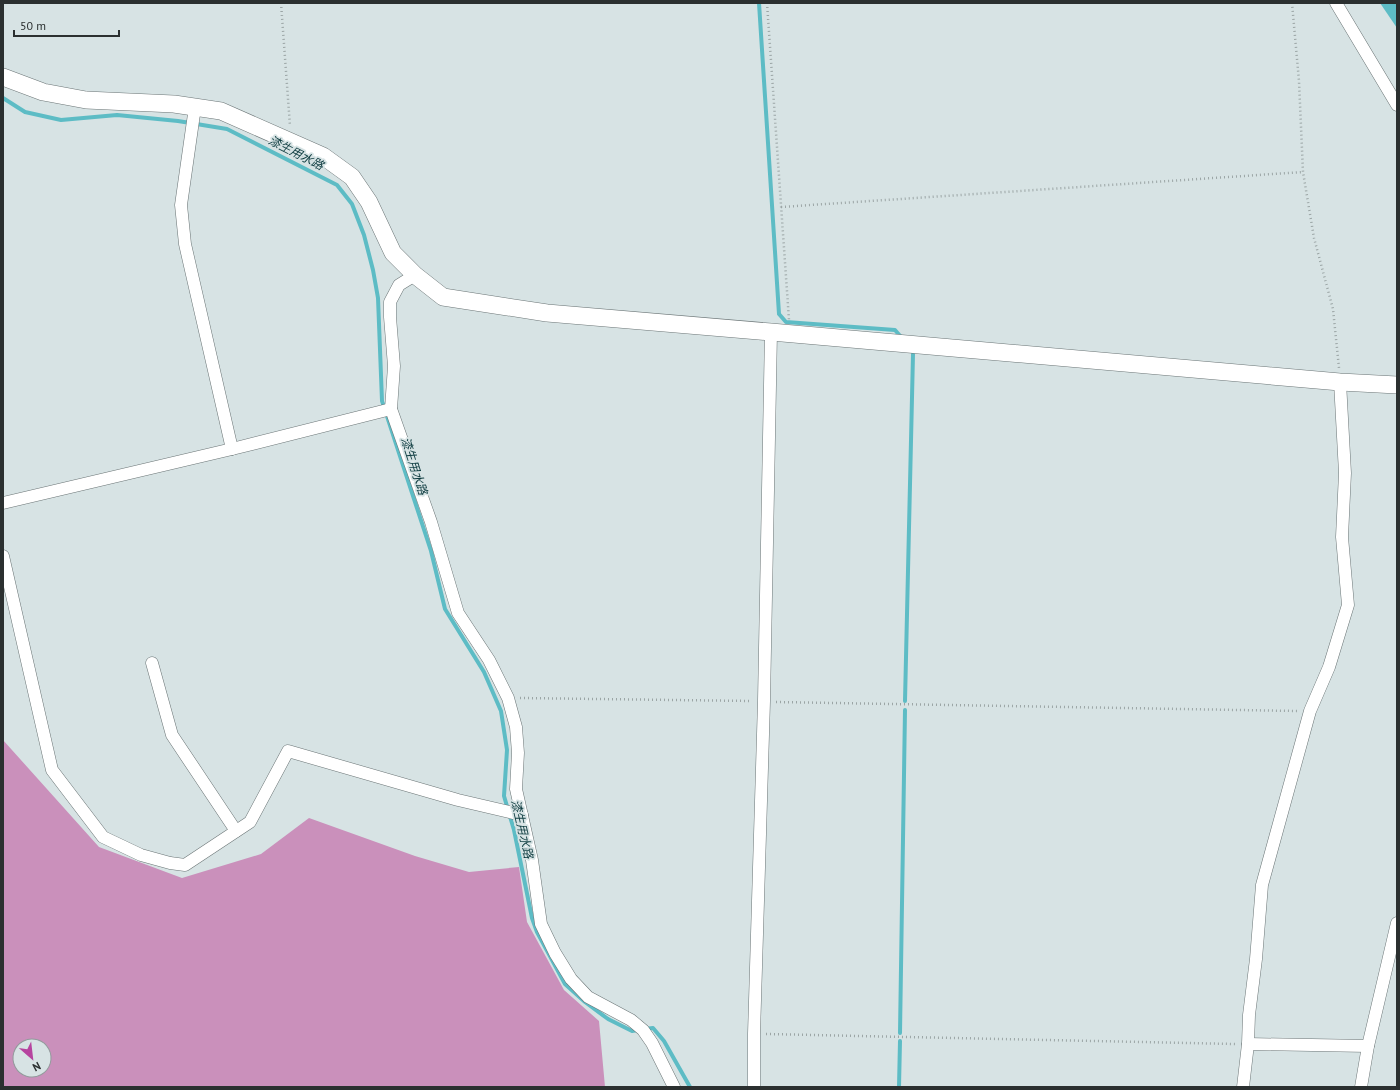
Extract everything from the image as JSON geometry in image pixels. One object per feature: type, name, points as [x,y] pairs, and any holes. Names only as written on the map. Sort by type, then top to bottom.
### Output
[{"type":"street","points":[[1336,3],[1397,105]]},
{"type":"street","points":[[3,77],[43,92],[86,100],[174,104],[221,111],[323,156],[352,177],[369,202],[394,254],[415,275],[443,297],[546,313],[1340,382],[1397,385]]},
{"type":"street","points":[[195,107],[181,205],[185,244],[232,449]]},
{"type":"street","points":[[415,275],[399,284],[390,302],[394,366],[391,409],[431,522],[458,613],[489,660],[508,698],[516,727],[518,753],[516,788],[532,860],[541,924],[555,953],[571,979],[588,997],[631,1020],[643,1030],[652,1043],[674,1087]]},
{"type":"street","points":[[754,1087],[754,1034],[764,702],[771,332]]},
{"type":"street","points":[[1243,1087],[1262,885],[1310,711],[1329,667],[1348,605],[1342,537],[1345,473],[1340,382]]},
{"type":"street","points":[[3,503],[232,449],[391,409]]},
{"type":"street","points":[[3,556],[52,770],[103,838],[142,855],[170,863],[185,864],[250,822],[288,751],[458,800],[522,815]]},
{"type":"street","points":[[152,663],[172,735],[236,831]]},
{"type":"street","points":[[1360,1087],[1368,1046],[1397,923]]},
{"type":"street","points":[[1248,1044],[1368,1046]]},
{"type":"path","points":[[281,3],[291,143]]},
{"type":"path","points":[[767,3],[789,317]]},
{"type":"path","points":[[1292,3],[1299,81],[1303,172],[1314,238],[1333,309],[1340,382]]},
{"type":"path","points":[[781,207],[1303,172]]},
{"type":"path","points":[[508,698],[1310,711]]},
{"type":"path","points":[[754,1034],[1248,1044]]},
{"type":"shaded area","points":[[3,740],[99,847],[182,878],[261,854],[309,818],[415,856],[469,872],[519,867],[527,922],[564,990],[599,1021],[605,1087],[3,1087]]},
{"type":"water","points":[[1380,3],[1397,3],[1397,28]]},
{"type":"waterway","points":[[759,3],[779,314],[786,322],[895,330],[901,337]]},
{"type":"waterway","name":"漆生用水路","points":[[3,98],[25,112],[61,120],[117,115],[178,121],[227,129],[337,185],[352,204],[364,235],[378,298],[382,401],[431,551],[445,609],[484,672],[501,711],[507,750],[504,796],[514,830],[532,918],[537,932],[565,984],[585,1002],[608,1019],[632,1031],[638,1030]]},
{"type":"waterway","points":[[905,701],[913,354]]},
{"type":"waterway","points":[[900,1033],[905,710]]},
{"type":"waterway","points":[[645,1029],[653,1028],[664,1041],[690,1087]]},
{"type":"waterway","points":[[899,1087],[900,1041]]}]
